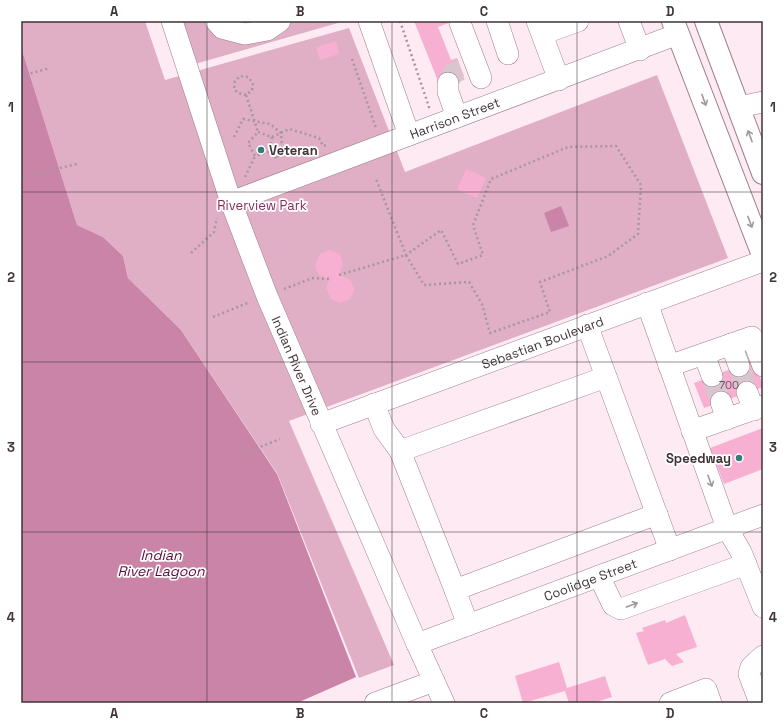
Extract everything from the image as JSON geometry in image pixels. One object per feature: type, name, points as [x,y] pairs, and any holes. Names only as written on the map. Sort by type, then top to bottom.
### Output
[{"type":"main road","points":[[706,21],[763,173]]},
{"type":"main road","points":[[676,28],[763,255]]},
{"type":"street","name":"Indian River Drive","points":[[172,21],[223,206],[267,296],[321,424],[444,703]]},
{"type":"street","points":[[216,21],[222,28],[245,34],[267,30],[280,21]]},
{"type":"street","points":[[369,21],[409,135]]},
{"type":"street","points":[[498,21],[508,54]]},
{"type":"street","points":[[559,80],[539,28],[578,21]]},
{"type":"street","points":[[629,21],[640,50]]},
{"type":"street","points":[[460,22],[490,105]]},
{"type":"street","name":"Harrison Street","points":[[223,206],[409,135],[640,50],[676,28]]},
{"type":"street","points":[[457,118],[448,92],[454,77],[474,71],[481,78]]},
{"type":"street","points":[[739,107],[763,102]]},
{"type":"street","name":"Sebastian Boulevard","points":[[321,424],[763,261]]},
{"type":"street","points":[[647,303],[727,528],[741,552],[763,607]]},
{"type":"street","points":[[587,325],[670,550]]},
{"type":"street","points":[[669,366],[752,337],[763,366]]},
{"type":"street","points":[[731,344],[738,366]]},
{"type":"street","points":[[704,354],[712,376]]},
{"type":"street","points":[[400,451],[606,377]]},
{"type":"street","points":[[692,431],[724,410],[755,403]]},
{"type":"street","points":[[374,404],[384,430],[400,451],[468,625]]},
{"type":"street","points":[[455,590],[657,514]]},
{"type":"street","name":"Coolidge Street","points":[[417,644],[763,515]]},
{"type":"street","points":[[600,576],[613,605],[621,609],[746,564]]},
{"type":"street","points":[[760,703],[749,674],[751,667],[763,656]]},
{"type":"street","points":[[375,703],[399,699],[434,681]]},
{"type":"street","points":[[670,703],[706,689],[711,703]]},
{"type":"path","points":[[400,21],[429,107],[423,109]]},
{"type":"path","points":[[352,59],[376,126]]},
{"type":"path","points":[[21,76],[50,68]]},
{"type":"path","points":[[240,76],[248,77],[253,83],[252,90],[246,95],[238,93],[234,89],[235,81],[240,76]]},
{"type":"path","points":[[246,95],[258,132]]},
{"type":"path","points":[[234,137],[243,119],[270,124],[281,133],[282,147],[277,159],[269,152]]},
{"type":"path","points":[[369,129],[383,124]]},
{"type":"path","points":[[269,152],[272,138],[289,129],[319,138],[323,146],[329,144]]},
{"type":"path","points":[[258,132],[272,138]]},
{"type":"path","points":[[255,156],[248,143],[258,132]]},
{"type":"path","points":[[339,274],[406,255],[441,230],[458,264],[483,255],[474,225],[491,179],[568,147],[616,146],[641,184],[638,234],[608,256],[540,282],[550,312],[490,333],[482,304],[469,282],[424,285],[406,255],[376,179]]},
{"type":"path","points":[[241,183],[255,156],[269,152]]},
{"type":"path","points":[[21,177],[77,164]]},
{"type":"path","points":[[191,254],[214,232],[217,218],[223,206]]},
{"type":"path","points":[[283,290],[313,278],[329,279]]},
{"type":"path","points":[[213,317],[253,301]]},
{"type":"path","points":[[242,454],[280,439]]},
{"type":"green space","name":"Riverview Park","points":[[145,21],[165,80],[349,28],[405,172],[657,75],[728,258],[289,421],[394,665],[359,678],[277,473],[181,330],[128,278],[123,256],[103,237],[77,225],[21,47],[21,22]]},
{"type":"green space","points":[[181,21],[345,21],[195,64]]},
{"type":"water","name":"Indian River Lagoon","points":[[21,47],[77,225],[103,237],[123,256],[128,278],[181,330],[277,474],[356,677],[297,703],[21,703]]},
{"type":"water","points":[[561,206],[569,226],[551,232],[544,213]]},
{"type":"building","points":[[414,21],[454,21],[438,27],[451,60],[457,58],[464,76],[440,86]]},
{"type":"building","points":[[336,41],[339,54],[320,60],[316,47]]},
{"type":"building","points":[[466,169],[486,178],[477,198],[457,189]]},
{"type":"building","points":[[330,250],[340,254],[343,264],[339,275],[350,280],[355,289],[350,299],[340,303],[331,299],[326,288],[329,279],[319,275],[315,265],[320,254]]},
{"type":"building","points":[[755,360],[763,387],[704,408],[694,383]]},
{"type":"building","name":"Speedway","points":[[763,428],[763,469],[724,484],[710,448]]},
{"type":"building","points":[[685,615],[697,647],[676,654],[684,662],[672,666],[665,659],[648,665],[636,633],[644,631],[642,628],[665,620],[666,623]]},
{"type":"building","points":[[559,662],[567,688],[605,676],[612,697],[593,703],[569,703],[565,691],[523,703],[515,676]]},
{"type":"tunnel","points":[[448,83],[453,73],[461,70]]},
{"type":"tunnel","points":[[739,366],[747,392]]},
{"type":"tunnel","points":[[712,376],[721,402]]},
{"type":"place","name":"Veteran","points":[[261,150]]},
{"type":"place","name":"Speedway","points":[[739,458]]}]
